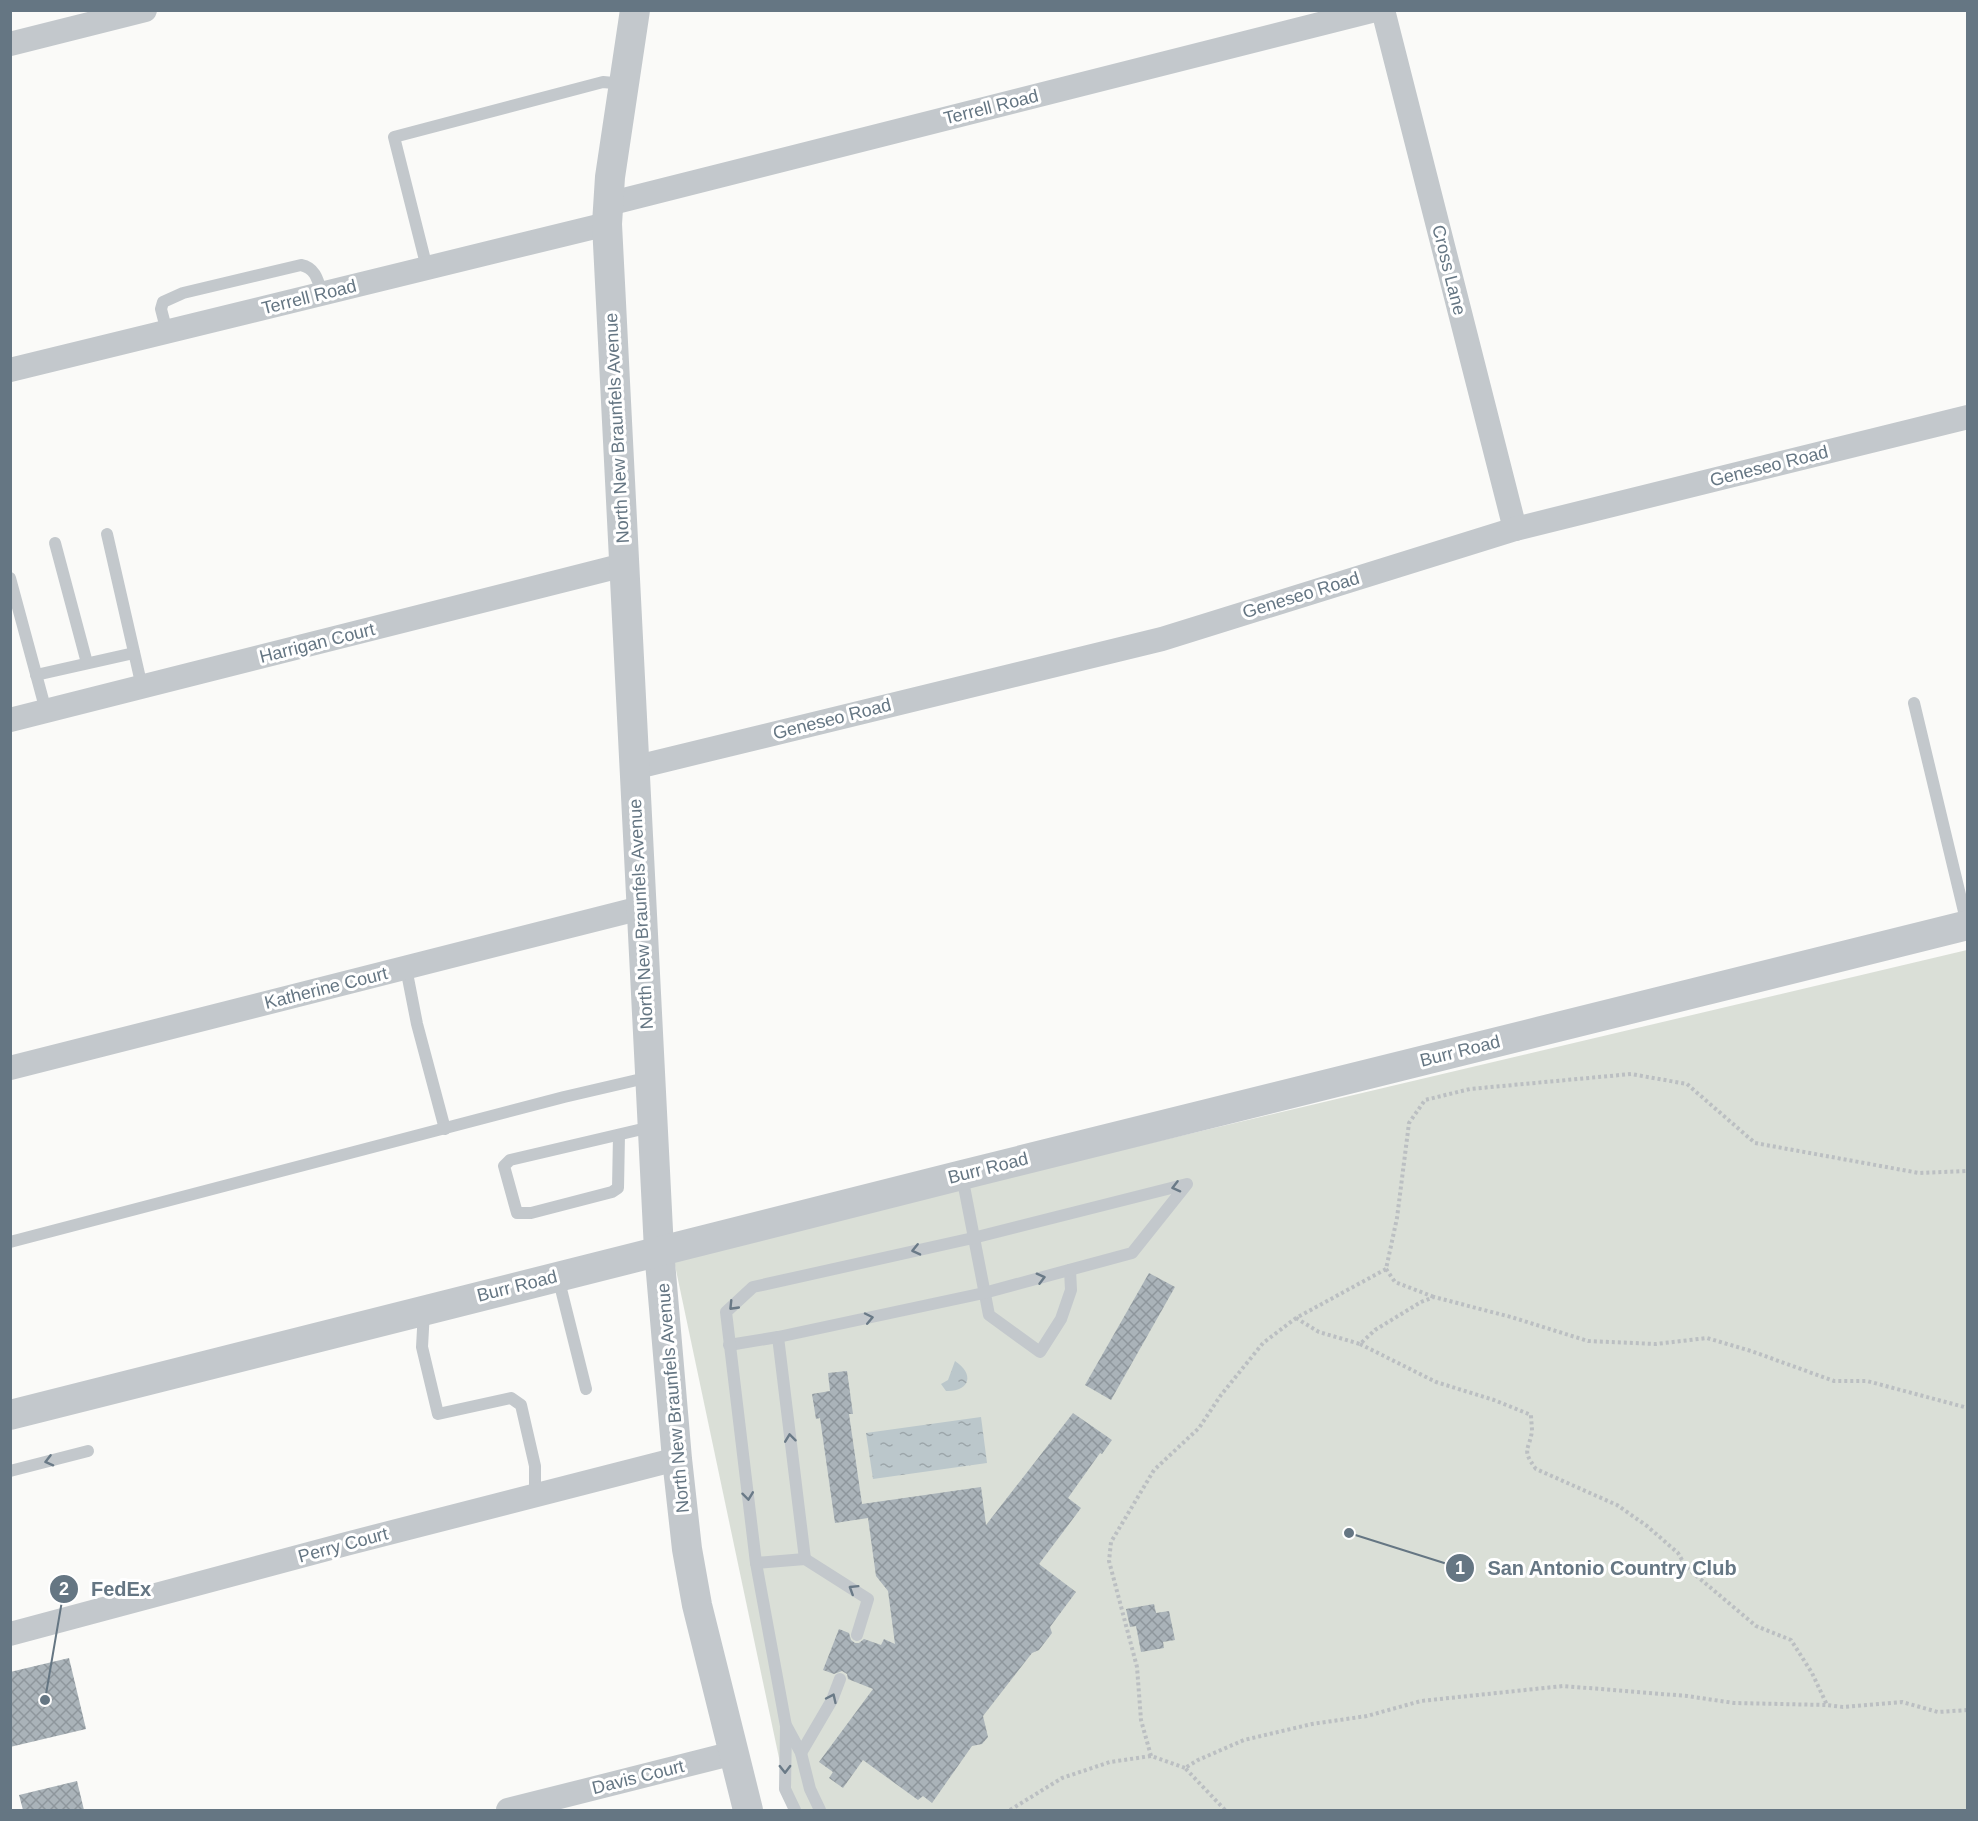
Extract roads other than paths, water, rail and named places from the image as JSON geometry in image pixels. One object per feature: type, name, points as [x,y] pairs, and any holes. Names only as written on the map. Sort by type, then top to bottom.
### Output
[{"type":"street","name":"North New Braunfels Avenue","points":[[635,10],[607,214],[633,768],[659,1250],[687,1549],[697,1605],[748,1810]]},
{"type":"street","name":"Terrell Road","points":[[10,370],[427,268],[607,214],[1375,10]]},
{"type":"street","name":"Cross Lane","points":[[1383,10],[1515,529]]},
{"type":"street","points":[[11,44],[132,12]]},
{"type":"street","name":"Geneseo Road","points":[[633,768],[1162,639],[1515,529],[1968,417]]},
{"type":"street","name":"Harrigan Court","points":[[10,720],[624,565]]},
{"type":"street","name":"Katherine Court","points":[[10,1068],[641,908]]},
{"type":"street","name":"Burr Road","points":[[10,1415],[659,1250],[762,1227],[962,1174],[1967,925]]},
{"type":"street","name":"Perry Court","points":[[10,1634],[677,1459]]},
{"type":"street","name":"Davis Court","points":[[508,1810],[734,1753]]},
{"type":"lane","points":[[427,268],[394,137],[603,82],[624,84]]},
{"type":"lane","points":[[167,332],[161,309],[163,302],[183,293],[301,266],[308,267],[316,274],[322,294]]},
{"type":"lane","points":[[107,534],[142,687]]},
{"type":"lane","points":[[55,543],[87,663]]},
{"type":"lane","points":[[10,578],[46,711]]},
{"type":"lane","points":[[36,675],[134,653]]},
{"type":"lane","points":[[1914,703],[1967,925]]},
{"type":"lane","points":[[405,968],[417,1024],[445,1129]]},
{"type":"lane","points":[[10,1242],[650,1077]]},
{"type":"lane","points":[[619,1135],[618,1188],[612,1192],[531,1213],[517,1213],[504,1166],[510,1160],[653,1127]]},
{"type":"lane","points":[[962,1174],[970,1205],[973,1238],[989,1315],[1040,1352],[1061,1319],[1071,1290],[1070,1270]]},
{"type":"lane","points":[[729,1345],[778,1337],[984,1293],[1132,1253],[1187,1184],[973,1238],[753,1287],[726,1312],[729,1345],[756,1563],[786,1726],[785,1790],[795,1810]]},
{"type":"lane","points":[[557,1276],[586,1389]]},
{"type":"lane","points":[[424,1310],[422,1347],[438,1414],[511,1398],[521,1405],[535,1466],[534,1495]]},
{"type":"lane","points":[[778,1337],[805,1559]]},
{"type":"lane","points":[[10,1471],[88,1451]]},
{"type":"lane","points":[[756,1563],[805,1559],[868,1599],[857,1635]]},
{"type":"lane","points":[[801,1753],[832,1700],[840,1679]]},
{"type":"lane","points":[[786,1726],[801,1753],[810,1789],[820,1810]]},
{"type":"water","points":[[955,1361],[965,1371],[967,1381],[960,1389],[946,1391],[941,1384],[948,1380]]},
{"type":"water","points":[[981,1417],[987,1463],[873,1479],[866,1433]]},
{"type":"place","name":"San Antonio Country Club","points":[[1349,1533]]},
{"type":"place","name":"FedEx","points":[[45,1700]]}]
